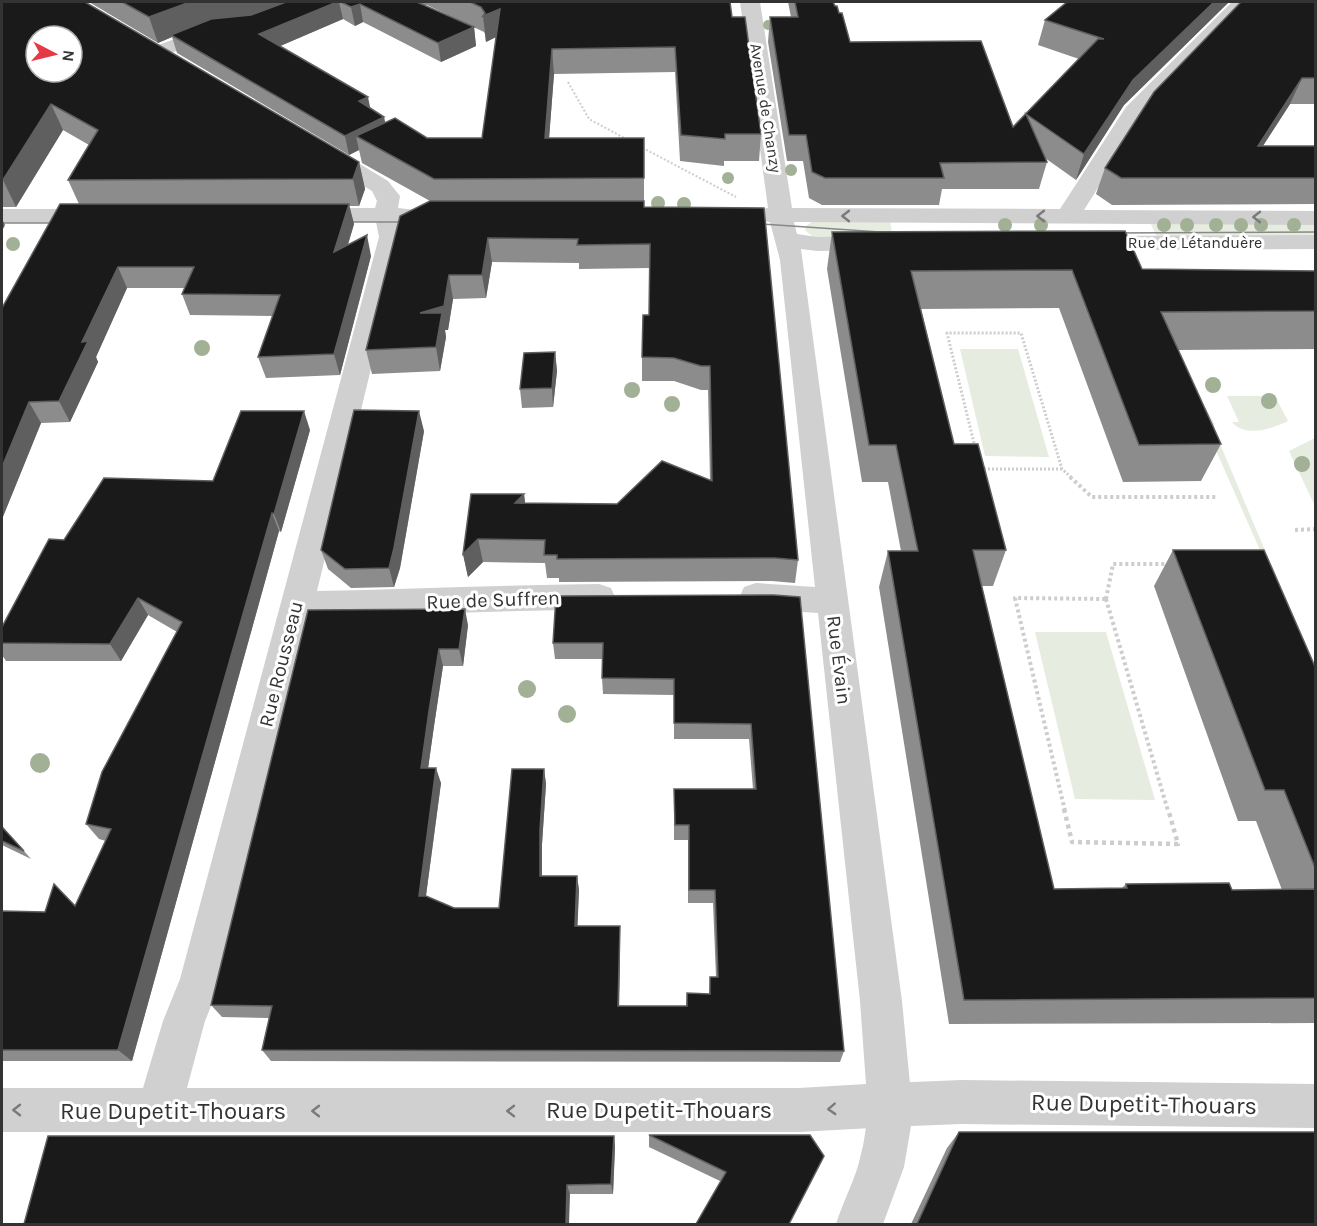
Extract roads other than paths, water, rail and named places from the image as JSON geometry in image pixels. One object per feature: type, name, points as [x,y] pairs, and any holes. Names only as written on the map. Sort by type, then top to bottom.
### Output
[{"type":"street","name":"Avenue de Chanzy","points":[[750,2],[784,228]]},
{"type":"street","points":[[1068,216],[1134,112],[1242,2]]},
{"type":"street","points":[[157,52],[213,30],[237,29]]},
{"type":"street","points":[[138,41],[177,64]]},
{"type":"street","name":"Rue Rousseau","points":[[159,1110],[184,1021],[201,979],[391,237],[387,215],[388,196],[380,186],[309,143]]},
{"type":"street","points":[[738,208],[818,244],[902,243]]},
{"type":"street","points":[[2,216],[127,215]]},
{"type":"street","points":[[280,215],[433,215]]},
{"type":"street","points":[[42,238],[56,216]]},
{"type":"street","points":[[784,228],[1068,216],[1316,218]]},
{"type":"street","name":"Rue Évain","points":[[784,228],[792,260],[880,989],[890,1105],[889,1132],[879,1177],[859,1224]]},
{"type":"street","name":"Rue de Létanduère","points":[[1065,243],[1316,242]]},
{"type":"street","points":[[724,597],[772,596],[832,601]]},
{"type":"street","name":"Rue de Suffren","points":[[297,604],[427,602],[473,598],[628,597]]},
{"type":"street","name":"Rue Dupetit-Thouars","points":[[2,1110],[799,1110],[962,1102],[1316,1106]]},
{"type":"tram line","points":[[337,222],[415,222]]},
{"type":"tram line","points":[[2,223],[67,223]]},
{"type":"tram line","points":[[748,223],[880,232]]},
{"type":"tram line","points":[[1108,233],[1316,232]]}]
